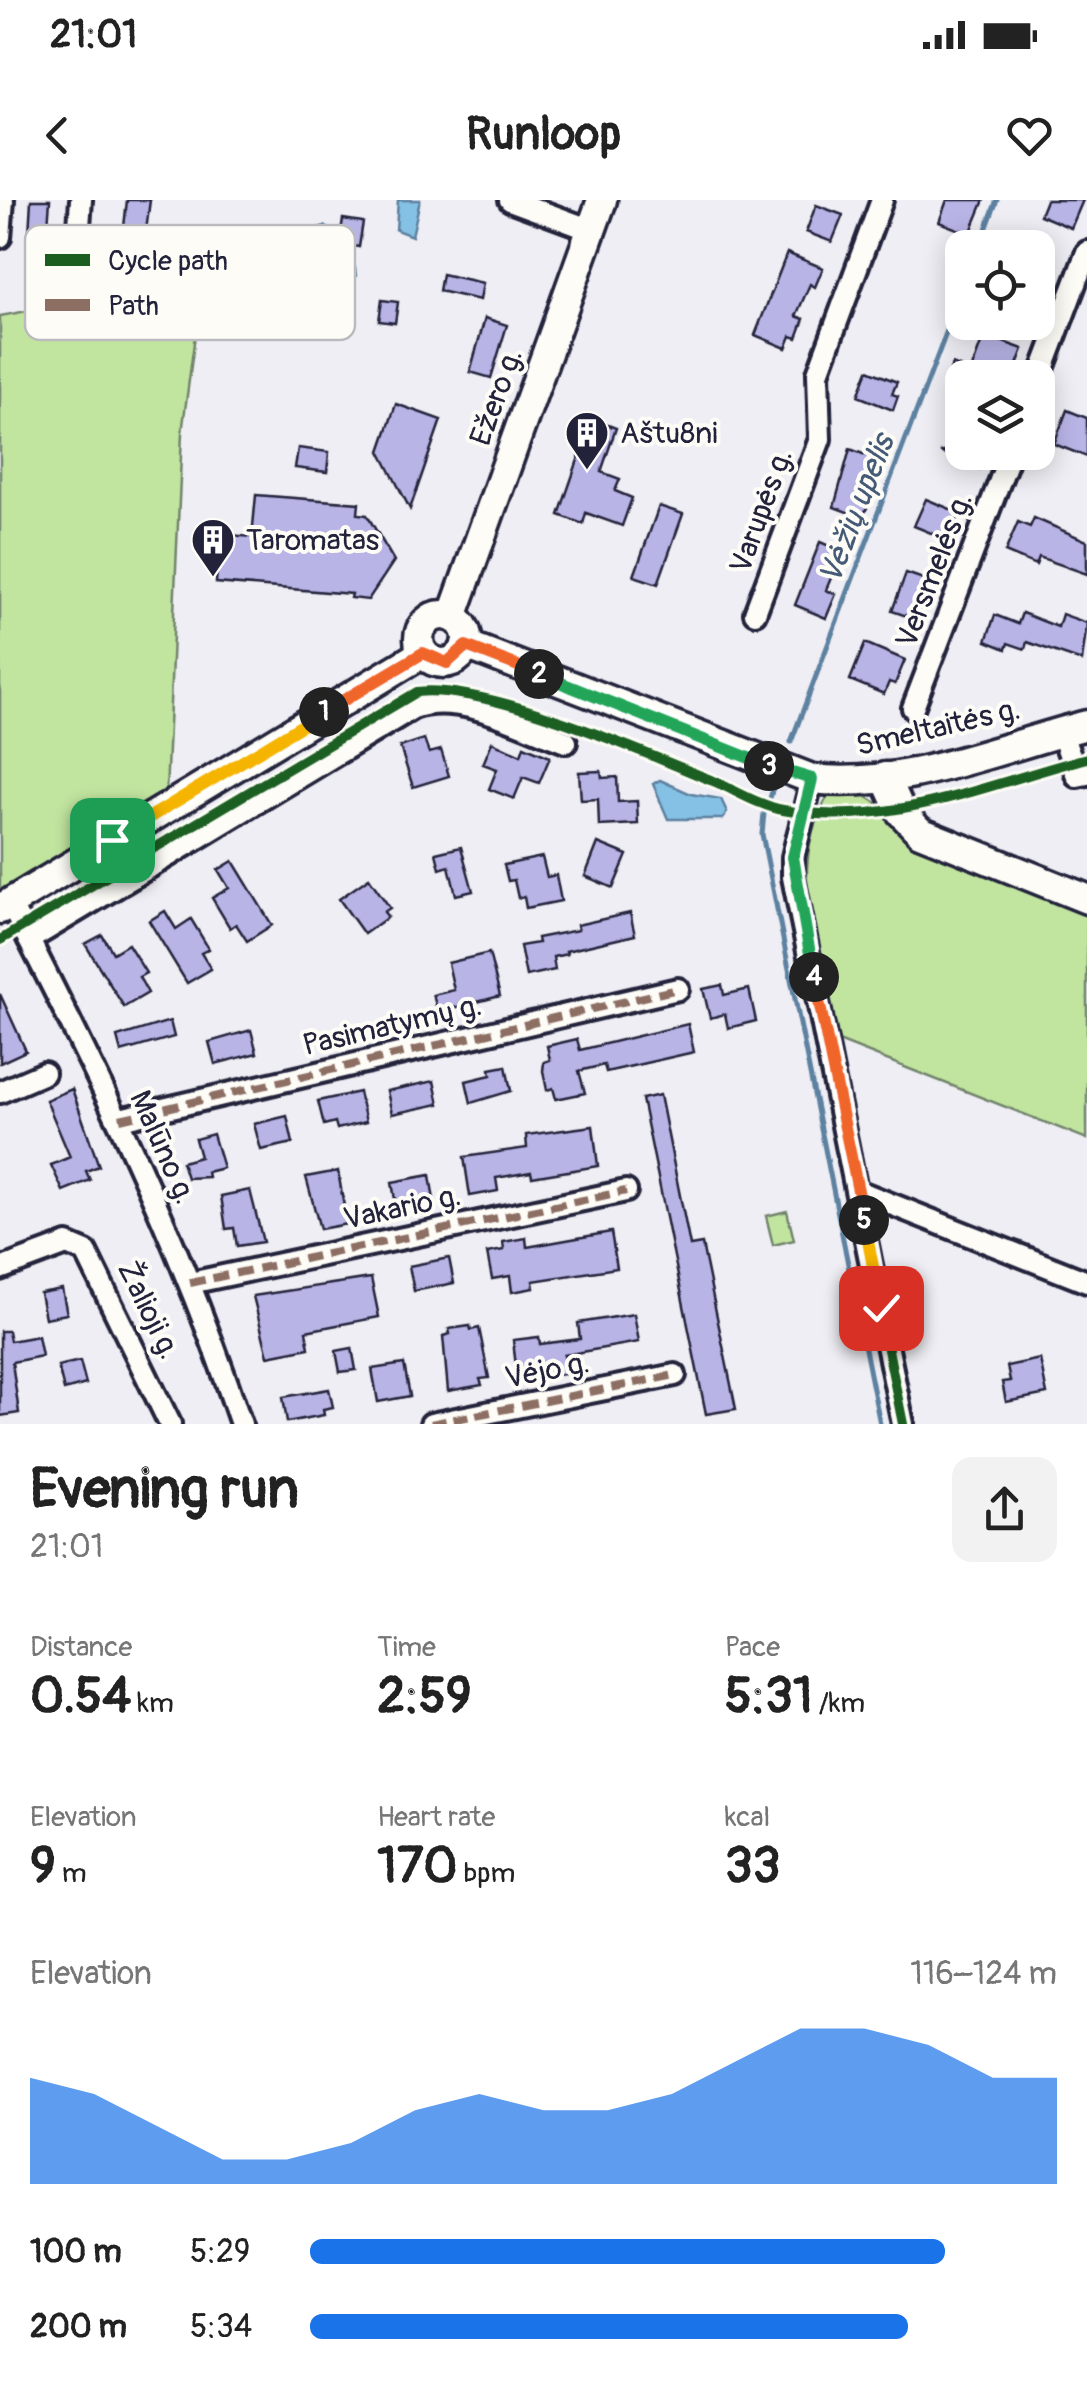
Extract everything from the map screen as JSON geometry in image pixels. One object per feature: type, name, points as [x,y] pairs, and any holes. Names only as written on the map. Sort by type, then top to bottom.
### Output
[{"type":"main road","name":"Ežero g.","points":[[452,617],[602,200]]},
{"type":"main road","points":[[452,617],[464,628],[466,646],[447,663],[423,653],[420,636],[428,621],[452,617]]},
{"type":"main road","name":"Smeltaitės g.","points":[[466,646],[812,779],[885,777],[1074,728]]},
{"type":"main road","points":[[5,906],[423,653]]},
{"type":"main road","points":[[885,777],[901,812],[920,832],[1087,899]]},
{"type":"street","points":[[0,237],[3,200]]},
{"type":"street","points":[[79,225],[81,200]]},
{"type":"street","points":[[510,200],[591,230]]},
{"type":"street","name":"Varupės g.","points":[[755,612],[820,439],[818,373],[882,200]]},
{"type":"street","points":[[1046,360],[1087,252]]},
{"type":"street","name":"Versmelės g.","points":[[913,708],[1004,470]]},
{"type":"street","points":[[29,940],[424,704],[464,706],[566,742]]},
{"type":"street","points":[[1074,728],[1077,776],[1087,774]]},
{"type":"street","points":[[812,779],[793,857],[794,877],[904,1424]]},
{"type":"street","name":"Malūno g.","points":[[5,906],[29,940],[120,1119],[190,1283],[241,1424]]},
{"type":"street","name":"Pasimatymų g.","points":[[120,1119],[678,989]]},
{"type":"street","points":[[0,1092],[44,1073]]},
{"type":"street","name":"Vakario g.","points":[[190,1283],[626,1191]]},
{"type":"street","points":[[858,1191],[1087,1282]]},
{"type":"street","name":"Žalioji g.","points":[[0,1270],[67,1244],[86,1252],[170,1424]]},
{"type":"street","name":"Vėjo g.","points":[[430,1424],[676,1375]]},
{"type":"green space","points":[[25,311],[25,340],[194,340],[182,433],[166,793],[0,894],[0,316]]},
{"type":"green space","points":[[855,790],[882,806],[906,838],[1087,910],[1087,1139],[836,1040],[809,915],[809,851],[816,821],[830,793]]},
{"type":"green space","points":[[787,1211],[794,1240],[773,1245],[766,1216]]},
{"type":"water","points":[[398,200],[420,200],[412,236],[396,230]]},
{"type":"water","points":[[660,780],[691,794],[721,799],[727,812],[723,819],[668,819],[653,784]]},
{"type":"building","points":[[31,200],[50,200],[48,225],[30,225]]},
{"type":"building","points":[[127,200],[150,200],[147,225],[124,225]]},
{"type":"building","points":[[947,200],[984,200],[972,230],[939,222]]},
{"type":"building","points":[[1046,200],[1083,200],[1071,228],[1040,215]]},
{"type":"building","points":[[816,205],[843,215],[832,242],[806,232]]},
{"type":"building","points":[[343,219],[363,222],[359,247],[355,246],[355,225],[342,225]]},
{"type":"building","points":[[787,253],[823,268],[815,287],[810,284],[796,316],[804,319],[797,338],[791,336],[786,348],[755,335]]},
{"type":"building","points":[[442,274],[483,283],[480,300],[439,291]]},
{"type":"building","points":[[382,300],[398,302],[395,323],[379,321]]},
{"type":"building","points":[[485,318],[507,325],[491,378],[470,372]]},
{"type":"building","points":[[982,340],[998,340],[1023,349],[1019,360],[975,360]]},
{"type":"building","points":[[868,370],[897,382],[892,394],[898,396],[893,410],[858,396]]},
{"type":"building","points":[[396,404],[441,420],[410,509],[380,451]]},
{"type":"building","points":[[1067,410],[1087,418],[1087,457],[1055,441]]},
{"type":"building","name":"Aštu8ni","points":[[592,419],[616,428],[601,472],[620,479],[615,491],[632,498],[622,526],[586,513],[583,524],[559,515]]},
{"type":"building","points":[[298,448],[329,452],[327,472],[295,468]]},
{"type":"building","points":[[850,449],[884,462],[863,518],[834,507]]},
{"type":"building","points":[[256,495],[359,503],[358,514],[367,515],[394,561],[368,600],[351,598],[352,594],[216,583],[219,534],[252,537]]},
{"type":"building","points":[[926,499],[960,513],[948,540],[914,526]]},
{"type":"building","points":[[659,506],[683,514],[658,584],[634,576]]},
{"type":"building","points":[[1034,518],[1087,541],[1087,574],[1039,557],[1036,565],[1005,552],[1018,522],[1030,527]]},
{"type":"building","points":[[820,542],[842,551],[826,590],[836,594],[826,618],[795,605]]},
{"type":"building","points":[[906,573],[935,583],[921,621],[892,611]]},
{"type":"building","points":[[1022,613],[1058,627],[1062,614],[1087,623],[1082,661],[1027,642],[1025,649],[1008,643],[1006,649],[986,641],[995,615],[1018,624]]},
{"type":"building","points":[[865,643],[905,660],[895,684],[889,682],[884,694],[850,680]]},
{"type":"building","points":[[424,739],[429,753],[441,750],[449,776],[413,787],[400,747]]},
{"type":"building","points":[[492,742],[521,755],[524,746],[550,757],[539,783],[523,777],[514,799],[489,789],[497,769],[483,764]]},
{"type":"building","points":[[601,771],[602,778],[617,777],[618,802],[637,801],[638,824],[599,826],[598,799],[581,800],[579,772]]},
{"type":"building","points":[[598,843],[627,855],[613,888],[585,876]]},
{"type":"building","points":[[461,847],[473,891],[456,895],[449,866],[440,869],[436,853]]},
{"type":"building","points":[[542,857],[547,877],[556,875],[561,901],[526,908],[524,897],[518,898],[514,880],[508,881],[504,865]]},
{"type":"building","points":[[233,861],[272,925],[247,941],[236,924],[230,928],[212,898],[229,888],[218,870]]},
{"type":"building","points":[[369,878],[390,908],[384,912],[388,917],[364,934],[339,899]]},
{"type":"building","points":[[165,911],[176,929],[191,919],[209,949],[201,953],[211,969],[187,983],[149,921]]},
{"type":"building","points":[[630,913],[635,935],[566,951],[567,954],[553,957],[555,970],[526,976],[520,946],[538,943],[537,938],[578,930],[577,925]]},
{"type":"building","points":[[102,935],[113,953],[128,944],[146,973],[139,977],[148,993],[124,1007],[85,944]]},
{"type":"building","points":[[489,953],[500,996],[438,1012],[433,995],[454,990],[448,963]]},
{"type":"building","points":[[722,985],[724,995],[749,989],[756,1021],[728,1028],[725,1014],[710,1018],[703,989]]},
{"type":"building","points":[[0,994],[26,1051],[0,1063]]},
{"type":"building","points":[[170,1021],[174,1037],[121,1052],[117,1037]]},
{"type":"building","points":[[688,1024],[694,1052],[606,1072],[604,1065],[579,1071],[585,1093],[556,1099],[553,1088],[547,1090],[543,1071],[544,1062],[550,1060],[547,1046],[577,1039],[580,1050]]},
{"type":"building","points":[[251,1030],[257,1053],[215,1064],[209,1042]]},
{"type":"building","points":[[506,1066],[511,1091],[471,1103],[466,1081],[491,1075],[490,1069]]},
{"type":"building","points":[[434,1081],[439,1104],[392,1114],[387,1091]]},
{"type":"building","points":[[72,1089],[99,1166],[86,1171],[90,1180],[63,1191],[51,1165],[70,1157],[46,1100]]},
{"type":"building","points":[[359,1092],[366,1122],[337,1129],[335,1122],[324,1125],[318,1101]]},
{"type":"building","points":[[660,1095],[690,1246],[702,1244],[736,1409],[706,1414],[642,1099]]},
{"type":"building","points":[[287,1116],[293,1143],[261,1150],[254,1124]]},
{"type":"building","points":[[593,1126],[598,1166],[532,1177],[531,1172],[496,1178],[498,1191],[470,1196],[464,1157],[527,1148],[526,1135]]},
{"type":"building","points":[[213,1134],[223,1168],[207,1172],[208,1177],[187,1178],[182,1162],[200,1157],[195,1139]]},
{"type":"building","points":[[338,1171],[347,1224],[320,1229],[306,1177]]},
{"type":"building","points":[[430,1175],[434,1200],[396,1206],[392,1182]]},
{"type":"building","points":[[250,1190],[263,1242],[237,1246],[234,1228],[226,1229],[221,1196]]},
{"type":"building","points":[[611,1232],[617,1268],[533,1281],[534,1288],[512,1292],[510,1276],[492,1279],[487,1253],[504,1250],[503,1242],[526,1238],[527,1247]]},
{"type":"building","points":[[449,1258],[454,1283],[414,1291],[409,1266]]},
{"type":"building","points":[[371,1278],[379,1317],[306,1331],[309,1348],[268,1356],[253,1296]]},
{"type":"building","points":[[62,1289],[67,1314],[45,1318],[40,1293]]},
{"type":"building","points":[[634,1314],[639,1342],[564,1355],[566,1374],[529,1378],[516,1367],[513,1340],[539,1337],[540,1344],[580,1339],[578,1323]]},
{"type":"building","points":[[470,1326],[471,1330],[479,1328],[489,1378],[480,1379],[482,1385],[448,1391],[443,1336],[450,1334],[449,1329]]},
{"type":"building","points":[[0,1331],[8,1331],[10,1341],[38,1336],[42,1356],[12,1362],[19,1413],[0,1416]]},
{"type":"building","points":[[352,1348],[356,1370],[340,1372],[336,1351]]},
{"type":"building","points":[[1040,1359],[1047,1394],[1006,1402],[1002,1382],[1010,1381],[1007,1366]]},
{"type":"building","points":[[80,1361],[86,1384],[64,1390],[58,1366]]},
{"type":"building","points":[[404,1364],[410,1396],[378,1402],[372,1369]]},
{"type":"building","points":[[329,1389],[333,1407],[323,1409],[324,1415],[287,1422],[283,1397]]},
{"type":"waterway","name":"Vėžių upelis","points":[[986,230],[997,200]]},
{"type":"waterway","name":"Vėžių upelis","points":[[791,742],[945,336]]},
{"type":"waterway","name":"Vėžių upelis","points":[[770,798],[773,789]]},
{"type":"waterway","name":"Vėžių upelis","points":[[764,813],[762,834],[880,1424]]},
{"type":"marked path","points":[[120,1119],[678,989]]},
{"type":"marked path","points":[[190,1283],[626,1191]]},
{"type":"marked path","points":[[431,1424],[675,1375]]},
{"type":"cycle path","points":[[0,940],[417,692],[447,692],[523,709],[647,754],[765,805],[822,814],[861,814],[937,801],[1087,758]]},
{"type":"cycle path","points":[[812,779],[793,857],[793,877],[903,1424]]},
{"type":"place","name":"Aštu8ni","points":[[587,471]]},
{"type":"place","name":"Taromatas","points":[[213,578]]},
{"type":"route","points":[[112,840],[423,653],[447,663],[456,660],[466,646],[785,772],[812,779],[793,857],[794,877],[881,1308]]}]
